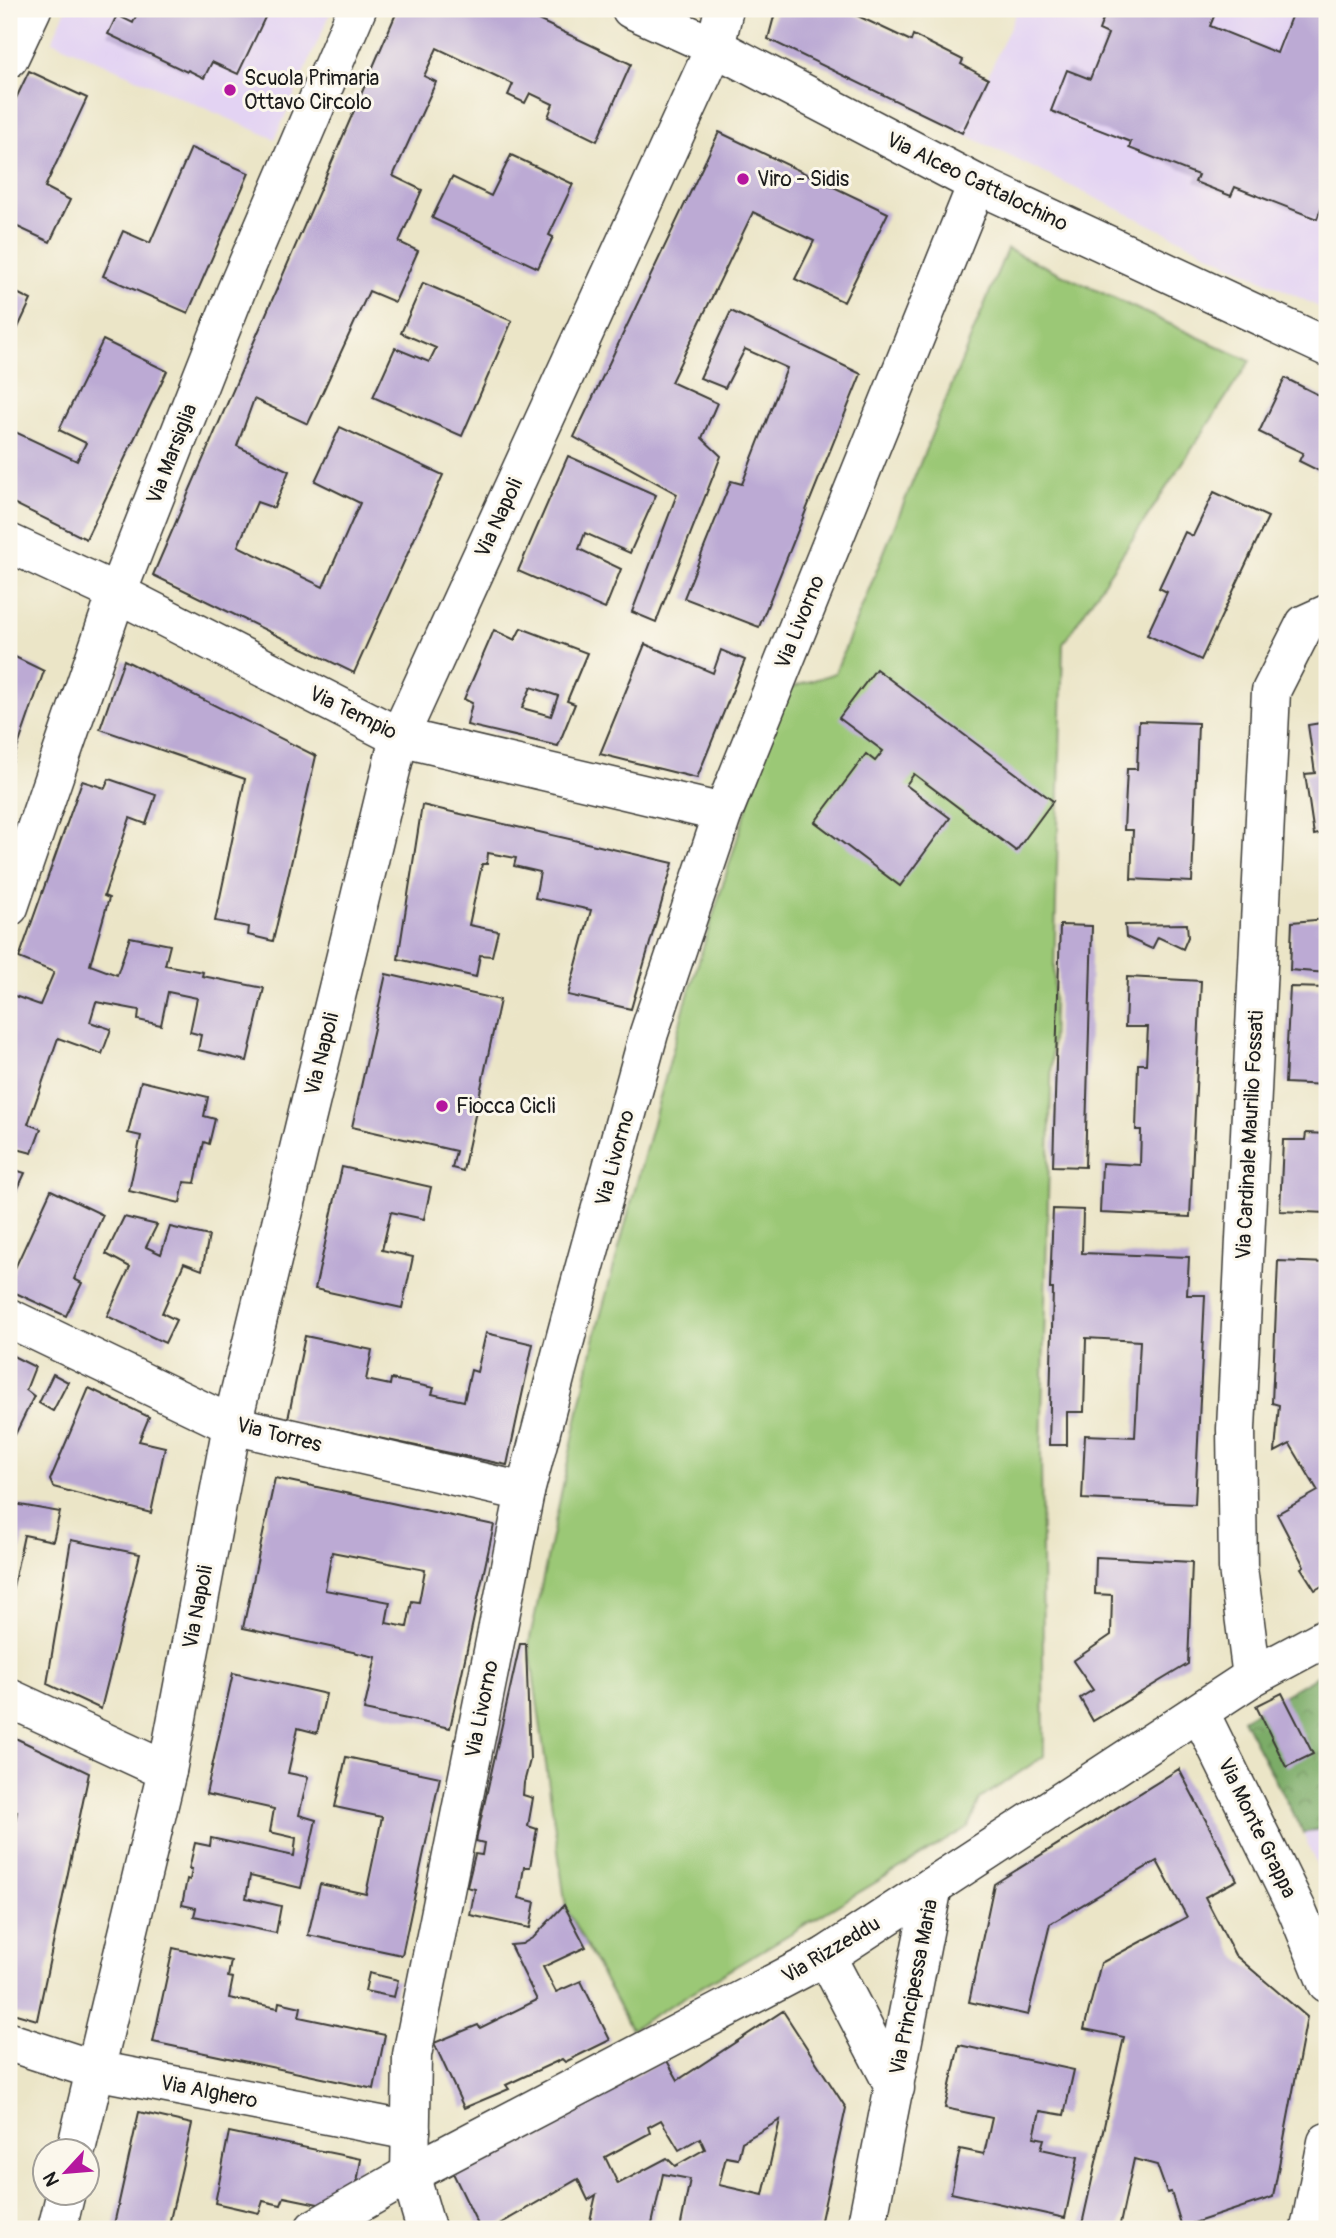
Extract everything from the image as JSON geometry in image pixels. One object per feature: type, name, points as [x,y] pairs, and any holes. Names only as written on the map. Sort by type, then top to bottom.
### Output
[{"type":"street","points":[[9,58],[32,9]]},
{"type":"street","name":"Via Marsiglia","points":[[9,907],[117,593],[236,291],[357,9]]},
{"type":"street","name":"Via Alceo Cattalochino","points":[[631,9],[715,47],[977,184],[1327,347]]},
{"type":"street","name":"Via Napoli","points":[[80,2136],[167,1771],[232,1425],[399,737],[715,47],[724,9]]},
{"type":"street","name":"Via Livorno","points":[[426,2229],[410,2174],[412,2055],[526,1492],[571,1317],[649,1033],[723,813],[977,184]]},
{"type":"street","name":"Via Tempio","points":[[9,543],[117,593],[399,737],[723,813]]},
{"type":"street","name":"Via Cardinale Maurilio Fossati","points":[[1252,1677],[1238,1568],[1236,1429],[1271,691],[1305,624],[1327,614]]},
{"type":"street","name":"Via Torres","points":[[9,1318],[232,1425],[526,1492]]},
{"type":"street","name":"Via Rizzeddu","points":[[314,2229],[410,2174],[826,1956],[1252,1677],[1327,1637]]},
{"type":"street","points":[[9,1698],[167,1771]]},
{"type":"street","name":"Via Monte Grappa","points":[[1200,1713],[1297,1910],[1327,1983]]},
{"type":"street","name":"Via Principessa Maria","points":[[866,2229],[933,1886]]},
{"type":"street","name":"Via Principessa Maria","points":[[826,1956],[895,2088]]},
{"type":"street","name":"Via Alghero","points":[[9,2042],[95,2070],[411,2131]]},
{"type":"street","points":[[1310,2229],[1327,2143]]},
{"type":"street","points":[[57,2229],[63,2206]]},
{"type":"shaded area","name":"Scuola Primaria Ottavo Circolo","points":[[66,9],[332,9],[275,139],[52,41]]},
{"type":"shaded area","points":[[1018,9],[1327,9],[1327,311],[962,133]]},
{"type":"shaded area","points":[[1327,1827],[1327,1890],[1303,1833]]},
{"type":"green space","points":[[1007,249],[1250,361],[1063,644],[1041,1453],[1044,1756],[980,1799],[968,1827],[631,2029],[566,1908],[529,1643],[595,1336],[685,1005],[784,690],[835,673]]},
{"type":"green space","points":[[1327,1670],[1327,1827],[1303,1833],[1243,1719]]},
{"type":"building","points":[[133,9],[269,9],[238,74],[212,62],[204,78],[108,34],[117,15],[133,23],[138,11]]},
{"type":"building","points":[[398,9],[515,9],[631,64],[597,141],[548,117],[553,104],[530,93],[525,103],[508,95],[513,84],[437,48],[424,76],[436,82],[393,176],[422,190],[399,242],[418,251],[395,302],[369,291],[308,424],[254,399],[237,446],[289,471],[274,508],[257,502],[238,546],[323,587],[360,503],[315,481],[340,427],[443,475],[354,673],[153,575]]},
{"type":"building","points":[[776,9],[843,9],[911,41],[913,35],[963,60],[961,64],[988,79],[962,133],[768,39]]},
{"type":"building","points":[[1107,9],[1217,9],[1210,26],[1277,53],[1294,9],[1305,9],[1327,18],[1327,192],[1317,219],[1235,187],[1231,196],[1195,182],[1198,175],[1129,148],[1131,142],[1051,111],[1067,70],[1090,79],[1108,34],[1099,30]]},
{"type":"building","points":[[29,71],[87,98],[45,187],[70,200],[50,242],[9,223],[9,113]]},
{"type":"building","points":[[719,132],[888,213],[844,302],[795,279],[814,241],[753,212],[671,382],[717,403],[702,438],[721,456],[656,622],[632,612],[677,494],[574,437]]},
{"type":"building","points":[[191,148],[249,173],[188,313],[103,276],[123,231],[150,243]]},
{"type":"building","points":[[511,155],[573,184],[549,235],[553,237],[538,268],[432,218],[452,177],[491,196]]},
{"type":"building","points":[[423,283],[512,321],[462,436],[373,397],[395,348],[429,362],[436,348],[401,333]]},
{"type":"building","points":[[9,289],[31,300],[9,347]]},
{"type":"building","points":[[731,311],[861,374],[759,627],[684,598],[731,481],[742,484],[787,368],[745,349],[725,388],[700,378]]},
{"type":"building","points":[[103,340],[167,371],[86,539],[9,501],[9,429],[77,461],[86,443],[59,430]]},
{"type":"building","points":[[1285,378],[1327,399],[1327,475],[1299,461],[1303,453],[1259,432]]},
{"type":"building","points":[[568,456],[656,495],[630,553],[585,533],[579,549],[621,569],[605,609],[518,571]]},
{"type":"building","points":[[1214,492],[1268,517],[1201,660],[1147,635],[1167,592],[1159,588],[1185,532],[1193,536]]},
{"type":"building","points":[[521,628],[587,653],[567,701],[575,704],[558,746],[467,725],[472,703],[464,699],[494,630],[515,640]],"holes":[[[531,687],[558,696],[551,716],[522,708]]]},
{"type":"building","points":[[645,644],[713,673],[721,650],[745,660],[697,778],[600,754]]},
{"type":"building","points":[[9,654],[44,671],[9,772]]},
{"type":"building","points":[[124,660],[316,756],[273,941],[248,935],[249,927],[215,921],[245,779],[100,729]]},
{"type":"building","points":[[876,669],[1053,801],[1016,851],[914,774],[906,785],[950,818],[900,886],[815,822],[866,754],[875,761],[883,751],[839,718]]},
{"type":"building","points":[[1139,721],[1198,723],[1192,882],[1131,879],[1133,830],[1124,830],[1127,769],[1137,769]]},
{"type":"building","points":[[1327,722],[1326,848],[1323,833],[1314,835],[1305,774],[1315,773],[1308,725]]},
{"type":"building","points":[[109,779],[156,795],[146,824],[130,818],[104,896],[109,898],[90,965],[117,975],[130,937],[170,945],[165,965],[203,972],[202,976],[264,988],[247,1061],[198,1050],[201,1035],[190,1032],[197,998],[168,992],[161,1025],[138,1020],[139,1010],[96,1002],[90,1022],[111,1029],[102,1054],[58,1038],[28,1124],[41,1129],[32,1153],[9,1147],[9,994],[40,1005],[54,972],[19,958],[82,781],[105,788]]},
{"type":"building","points":[[422,805],[673,863],[631,1009],[568,995],[591,910],[535,898],[540,872],[514,866],[516,858],[488,853],[487,864],[482,864],[469,925],[498,931],[492,956],[480,955],[476,977],[398,959]]},
{"type":"building","points":[[1327,919],[1327,973],[1290,970],[1292,922]]},
{"type":"building","points":[[1187,924],[1188,937],[1183,949],[1158,937],[1152,949],[1126,937],[1125,925]]},
{"type":"building","points":[[1060,925],[1092,926],[1085,1167],[1053,1166]]},
{"type":"building","points":[[386,974],[500,1000],[463,1171],[452,1168],[456,1151],[352,1127]]},
{"type":"building","points":[[1127,977],[1201,981],[1190,1217],[1100,1213],[1102,1163],[1140,1165],[1141,1130],[1136,1130],[1138,1064],[1146,1064],[1148,1027],[1125,1027]]},
{"type":"building","points":[[1290,987],[1327,988],[1327,1085],[1285,1083]]},
{"type":"building","points":[[141,1081],[208,1097],[204,1116],[215,1119],[209,1144],[204,1142],[195,1183],[184,1182],[180,1203],[129,1191],[141,1136],[128,1133]]},
{"type":"building","points":[[1306,1133],[1327,1134],[1327,1213],[1280,1211],[1283,1140],[1305,1140]]},
{"type":"building","points":[[342,1167],[431,1187],[424,1219],[391,1212],[382,1250],[413,1257],[402,1308],[315,1289]]},
{"type":"building","points":[[9,1168],[25,1173],[9,1208]]},
{"type":"building","points":[[51,1190],[103,1215],[74,1279],[82,1283],[66,1316],[9,1290],[9,1281]]},
{"type":"building","points":[[1053,1209],[1083,1210],[1082,1253],[1189,1257],[1187,1295],[1205,1295],[1195,1504],[1082,1499],[1085,1435],[1135,1437],[1140,1341],[1086,1338],[1084,1412],[1067,1412],[1067,1445],[1049,1445]]},
{"type":"building","points":[[124,1217],[157,1225],[146,1247],[161,1254],[170,1227],[209,1236],[202,1270],[184,1263],[162,1313],[176,1320],[165,1343],[107,1316],[130,1267],[106,1254]]},
{"type":"building","points":[[1278,1261],[1327,1263],[1327,1583],[1315,1590],[1301,1568],[1304,1566],[1277,1514],[1318,1491],[1290,1444],[1275,1452],[1279,1405],[1272,1403]]},
{"type":"building","points":[[486,1333],[533,1344],[507,1465],[288,1419],[305,1336],[372,1350],[366,1380],[390,1385],[391,1379],[434,1388],[432,1394],[464,1401],[471,1370],[477,1372]]},
{"type":"building","points":[[9,1354],[35,1367],[26,1390],[34,1396],[15,1435],[9,1432]]},
{"type":"building","points":[[53,1374],[68,1382],[53,1411],[39,1403]]},
{"type":"building","points":[[89,1388],[149,1417],[139,1441],[165,1447],[151,1513],[53,1487],[50,1480]]},
{"type":"building","points":[[275,1478],[494,1525],[450,1728],[364,1710],[376,1657],[243,1628]],"holes":[[[332,1552],[425,1570],[419,1602],[412,1601],[407,1627],[386,1623],[390,1602],[325,1590]]]},
{"type":"building","points":[[9,1503],[60,1512],[53,1541],[24,1535],[10,1601]]},
{"type":"building","points":[[71,1540],[140,1554],[101,1709],[47,1684]]},
{"type":"building","points":[[1096,1557],[1192,1562],[1188,1664],[1093,1721],[1080,1698],[1093,1690],[1073,1661],[1111,1635],[1112,1595],[1095,1594]]},
{"type":"building","points":[[520,1644],[526,1644],[530,1760],[523,1795],[533,1798],[528,1826],[537,1829],[530,1867],[524,1867],[519,1898],[535,1902],[530,1928],[470,1915],[475,1889],[467,1887],[475,1854],[482,1855],[484,1843],[476,1841]]},
{"type":"building","points":[[233,1673],[326,1694],[317,1733],[298,1728],[288,1773],[308,1777],[299,1815],[316,1820],[301,1888],[250,1876],[246,1898],[281,1906],[276,1933],[194,1916],[196,1908],[182,1905],[187,1879],[190,1880],[192,1869],[189,1869],[195,1843],[210,1846],[211,1838],[294,1856],[296,1838],[270,1832],[274,1809],[206,1794]]},
{"type":"building","points":[[1282,1693],[1313,1754],[1286,1767],[1256,1706]]},
{"type":"building","points":[[9,1735],[89,1773],[37,2020],[9,2012],[9,1853],[17,1812],[9,1809]]},
{"type":"building","points":[[346,1757],[440,1777],[402,1955],[308,1935],[320,1884],[366,1894],[382,1817],[335,1807]]},
{"type":"building","points":[[1179,1769],[1237,1880],[1205,1897],[1235,1955],[1307,2017],[1273,2197],[1182,2227],[1171,2192],[1167,2193],[1157,2165],[1134,2159],[1119,2229],[1081,2229],[1124,2037],[1084,2029],[1101,1963],[1187,1917],[1157,1861],[1050,1924],[1028,2015],[969,2002],[994,1884]]},
{"type":"building","points":[[564,1905],[586,1947],[543,1967],[556,1992],[581,1981],[610,2040],[565,2062],[562,2059],[506,2085],[509,2089],[464,2108],[434,2043],[478,2025],[480,2028],[537,2000],[510,1945],[522,1944],[534,1937]]},
{"type":"building","points":[[173,1948],[231,1961],[228,1977],[233,1978],[229,1998],[278,2008],[279,2002],[301,2007],[299,2017],[385,2035],[374,2089],[153,2042]]},
{"type":"building","points":[[369,1973],[398,1980],[394,1997],[365,1991]]},
{"type":"building","points":[[783,2011],[846,2108],[819,2229],[680,2229],[690,2179],[663,2174],[651,2229],[588,2229],[596,2195],[588,2200],[578,2179],[491,2229],[480,2229],[452,2171],[666,2059],[678,2080]],"holes":[[[661,2120],[679,2150],[700,2138],[705,2149],[675,2166],[667,2158],[618,2184],[605,2157],[650,2133],[648,2127]],[[780,2120],[763,2195],[719,2185],[726,2157],[738,2159],[742,2142]]]},
{"type":"building","points":[[959,2045],[1074,2070],[1064,2115],[1040,2111],[1034,2137],[1044,2139],[1041,2149],[1078,2157],[1065,2218],[951,2193],[960,2149],[984,2154],[992,2118],[945,2108]]},
{"type":"building","points":[[139,2112],[192,2124],[168,2229],[113,2229]]},
{"type":"building","points":[[229,2132],[361,2159],[356,2189],[323,2205],[284,2197],[281,2205],[263,2201],[259,2213],[215,2203]]},
{"type":"place","name":"Scuola Primaria Ottavo Circolo","points":[[230,90]]},
{"type":"place","name":"Viro - Sidis","points":[[743,179]]},
{"type":"place","name":"Fiocca Cicli","points":[[442,1106]]}]
